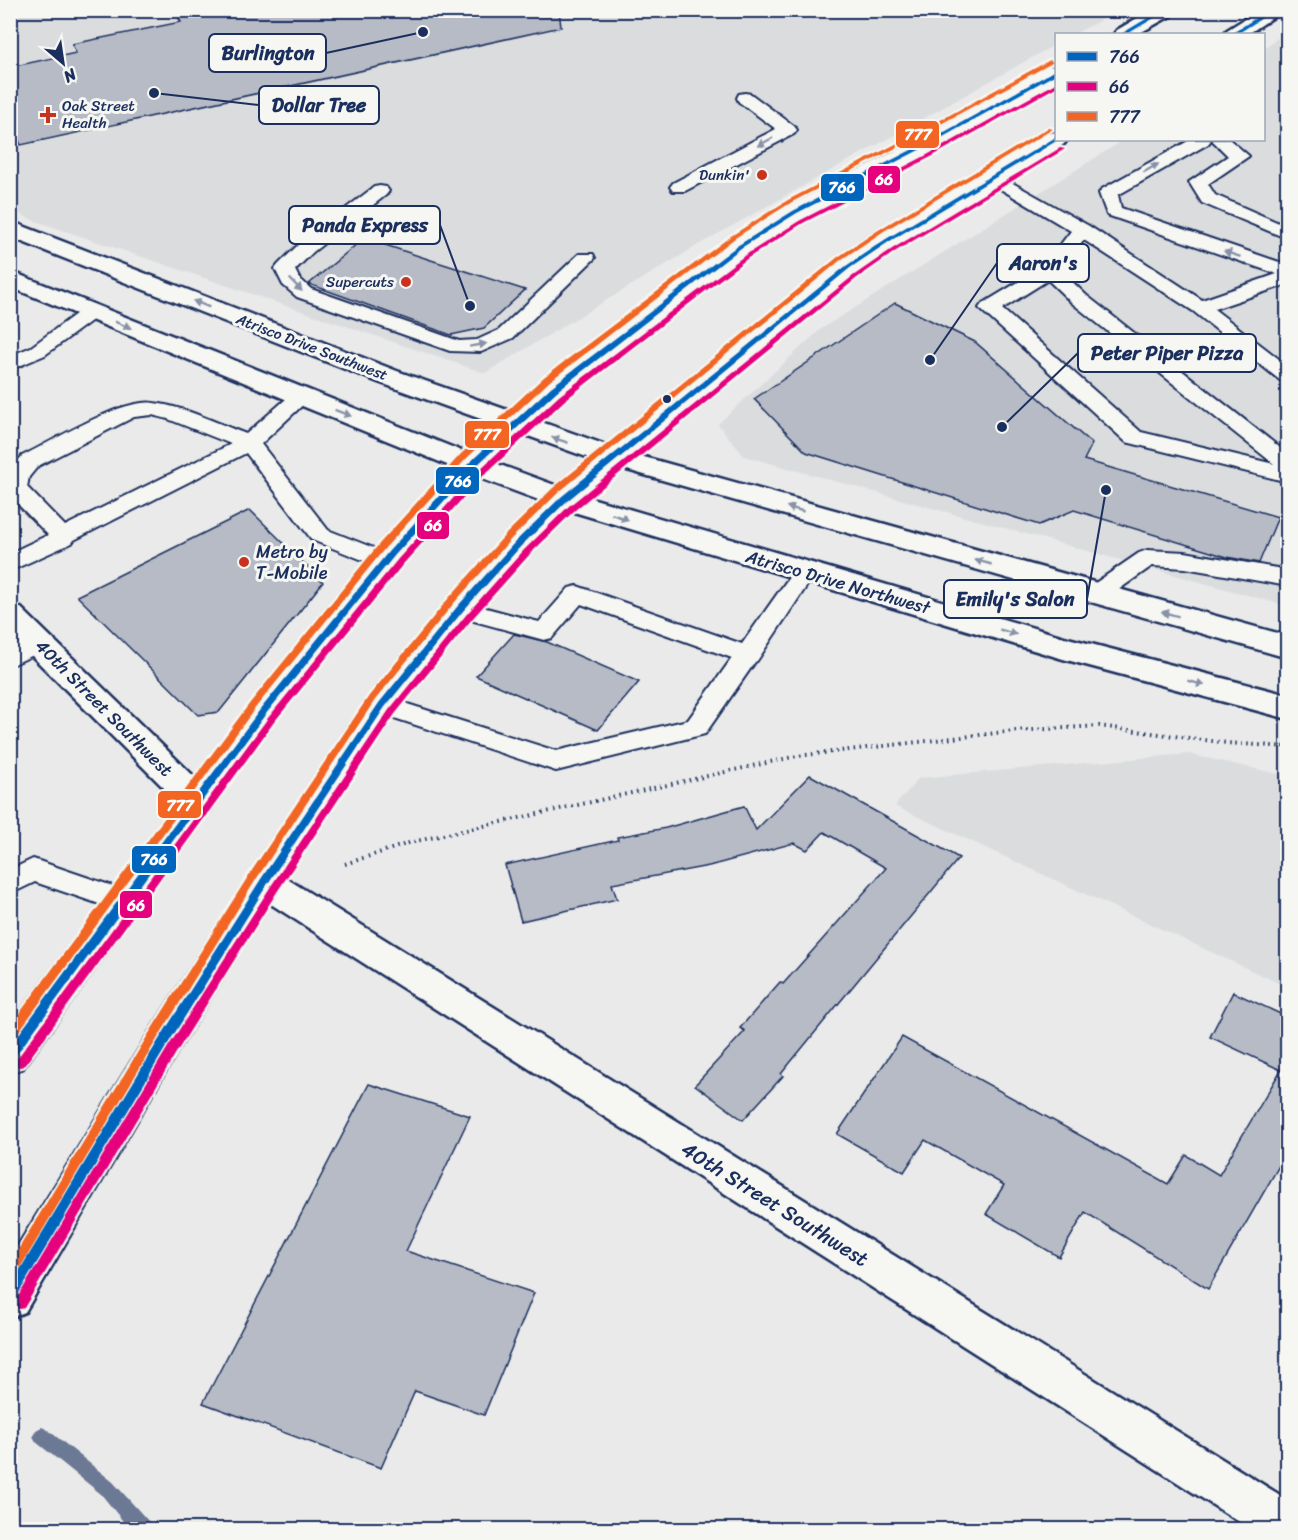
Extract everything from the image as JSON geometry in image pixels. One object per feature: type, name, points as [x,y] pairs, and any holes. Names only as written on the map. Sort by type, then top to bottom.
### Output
[{"type":"main road","points":[[1126,33],[1167,10]]},
{"type":"main road","points":[[1236,33],[1274,10]]},
{"type":"main road","points":[[14,1046],[262,713],[386,561],[472,465],[554,388],[739,247],[795,212],[923,146],[1055,73]]},
{"type":"main road","points":[[10,1298],[162,1044],[264,882],[382,705],[460,609],[518,544],[564,499],[848,267],[1055,140]]},
{"type":"main road","name":"Atrisco Drive Southwest","points":[[10,228],[243,321],[516,425],[616,458]]},
{"type":"main road","points":[[10,278],[472,465],[564,499]]},
{"type":"main road","points":[[616,458],[1287,647]]},
{"type":"main road","name":"Atrisco Drive Northwest","points":[[564,499],[1064,648],[1287,707]]},
{"type":"main road","name":"40th Street Southwest","points":[[10,615],[198,801]]},
{"type":"main road","name":"40th Street Southwest","points":[[264,882],[1287,1526]]},
{"type":"lane","points":[[680,187],[788,130],[745,98]]},
{"type":"lane","points":[[1200,141],[1108,193],[1113,211],[1287,272]]},
{"type":"lane","points":[[1221,141],[1240,156],[1198,182],[1208,199],[1287,234]]},
{"type":"lane","points":[[993,177],[1082,230],[1200,307],[1287,377]]},
{"type":"lane","points":[[380,191],[306,248],[285,269],[290,281],[304,293],[457,347],[481,346],[506,334],[586,258]]},
{"type":"lane","points":[[1082,230],[1050,272],[988,308],[1134,437],[1287,475]]},
{"type":"lane","points":[[1050,272],[1088,306],[1287,465]]},
{"type":"lane","points":[[1200,307],[1287,277]]},
{"type":"lane","points":[[10,364],[38,351],[91,312]]},
{"type":"lane","points":[[10,563],[64,538],[249,443],[301,396]]},
{"type":"lane","points":[[64,538],[16,489],[18,476],[30,461],[130,411],[152,409],[174,414],[249,443],[320,535],[386,561]]},
{"type":"lane","points":[[1096,594],[1147,558],[1185,560],[1287,578]]},
{"type":"lane","points":[[382,705],[556,761],[696,727],[749,655],[805,572]]},
{"type":"lane","points":[[460,609],[544,632],[577,594],[749,655]]},
{"type":"lane","points":[[10,658],[38,643]]},
{"type":"lane","points":[[10,883],[33,870],[123,901]]},
{"type":"path","points":[[345,864],[412,842],[797,756],[1014,731],[1100,726],[1227,743],[1287,747]]},
{"type":"shaded area","points":[[1085,10],[1101,20],[1076,33],[1055,33],[1055,45],[700,244],[485,373],[33,220],[11,210],[11,11]]},
{"type":"shaded area","points":[[1287,32],[1287,606],[744,456],[718,424],[821,329],[1122,141],[1265,141],[1265,47]]},
{"type":"shaded area","points":[[1188,754],[1287,776],[1287,987],[895,806],[919,778]]},
{"type":"building","points":[[174,10],[559,10],[561,27],[21,145],[10,122],[10,67],[76,53],[72,44],[181,22]]},
{"type":"building","points":[[364,238],[525,290],[484,328],[451,335],[309,284]]},
{"type":"building","points":[[895,303],[975,342],[1092,444],[1084,460],[1278,517],[1259,563],[1227,557],[1074,510],[1039,525],[806,452],[754,399]]},
{"type":"building","points":[[250,510],[323,582],[219,712],[198,715],[77,596]]},
{"type":"building","points":[[514,634],[547,642],[639,682],[598,730],[476,676]]},
{"type":"building","points":[[810,775],[959,858],[781,1074],[783,1076],[743,1120],[695,1085],[745,1031],[740,1028],[780,982],[783,984],[886,868],[824,832],[807,850],[794,843],[709,866],[612,884],[617,899],[521,921],[505,865],[618,840],[617,837],[666,828],[744,806],[756,830]]},
{"type":"building","points":[[1233,992],[1287,1017],[1287,1152],[1208,1289],[1085,1212],[1059,1257],[986,1214],[1004,1185],[925,1140],[904,1172],[837,1134],[902,1037],[1168,1184],[1186,1155],[1219,1175],[1281,1070],[1210,1037]]},
{"type":"building","points":[[369,1084],[470,1116],[406,1251],[534,1293],[484,1415],[415,1391],[381,1468],[203,1403]]},
{"type":"waterway","points":[[42,1436],[107,1488],[143,1530]]},
{"type":"transit line","name":"766","points":[[1126,33],[1166,10]]},
{"type":"transit line","name":"766","points":[[1236,33],[1273,10]]},
{"type":"transit line","name":"777","points":[[10,1035],[253,705],[383,545],[464,456],[547,379],[733,237],[790,201],[1050,62]]},
{"type":"transit line","name":"766","points":[[10,1055],[262,713],[392,553],[472,465],[554,389],[739,247],[795,212],[923,146],[1055,73]]},
{"type":"transit line","name":"66","points":[[20,1063],[271,720],[401,561],[481,473],[562,398],[746,257],[801,222],[929,156],[1055,86]]},
{"type":"transit line","name":"777","points":[[10,1274],[152,1038],[254,875],[372,698],[451,601],[509,536],[556,490],[840,258],[882,230],[1050,129]]},
{"type":"transit line","name":"766","points":[[10,1297],[162,1044],[264,882],[382,705],[460,609],[518,544],[564,499],[848,267],[888,240],[1055,140]]},
{"type":"transit line","name":"66","points":[[20,1304],[172,1050],[274,889],[392,712],[469,617],[527,552],[572,508],[855,277],[894,250],[1062,149]]},
{"type":"place","name":"Burlington","points":[[423,32]]},
{"type":"place","name":"Dollar Tree","points":[[154,93]]},
{"type":"place","name":"Oak Street Health","points":[[48,115]]},
{"type":"place","name":"Dunkin'","points":[[762,175]]},
{"type":"place","name":"Supercuts","points":[[406,282]]},
{"type":"place","name":"Panda Express","points":[[470,306]]},
{"type":"place","name":"Aaron's","points":[[930,360]]},
{"type":"place","name":"Peter Piper Pizza","points":[[1002,427]]},
{"type":"place","name":"Emily's Salon","points":[[1106,490]]},
{"type":"place","name":"Metro by T-Mobile","points":[[244,562]]}]
